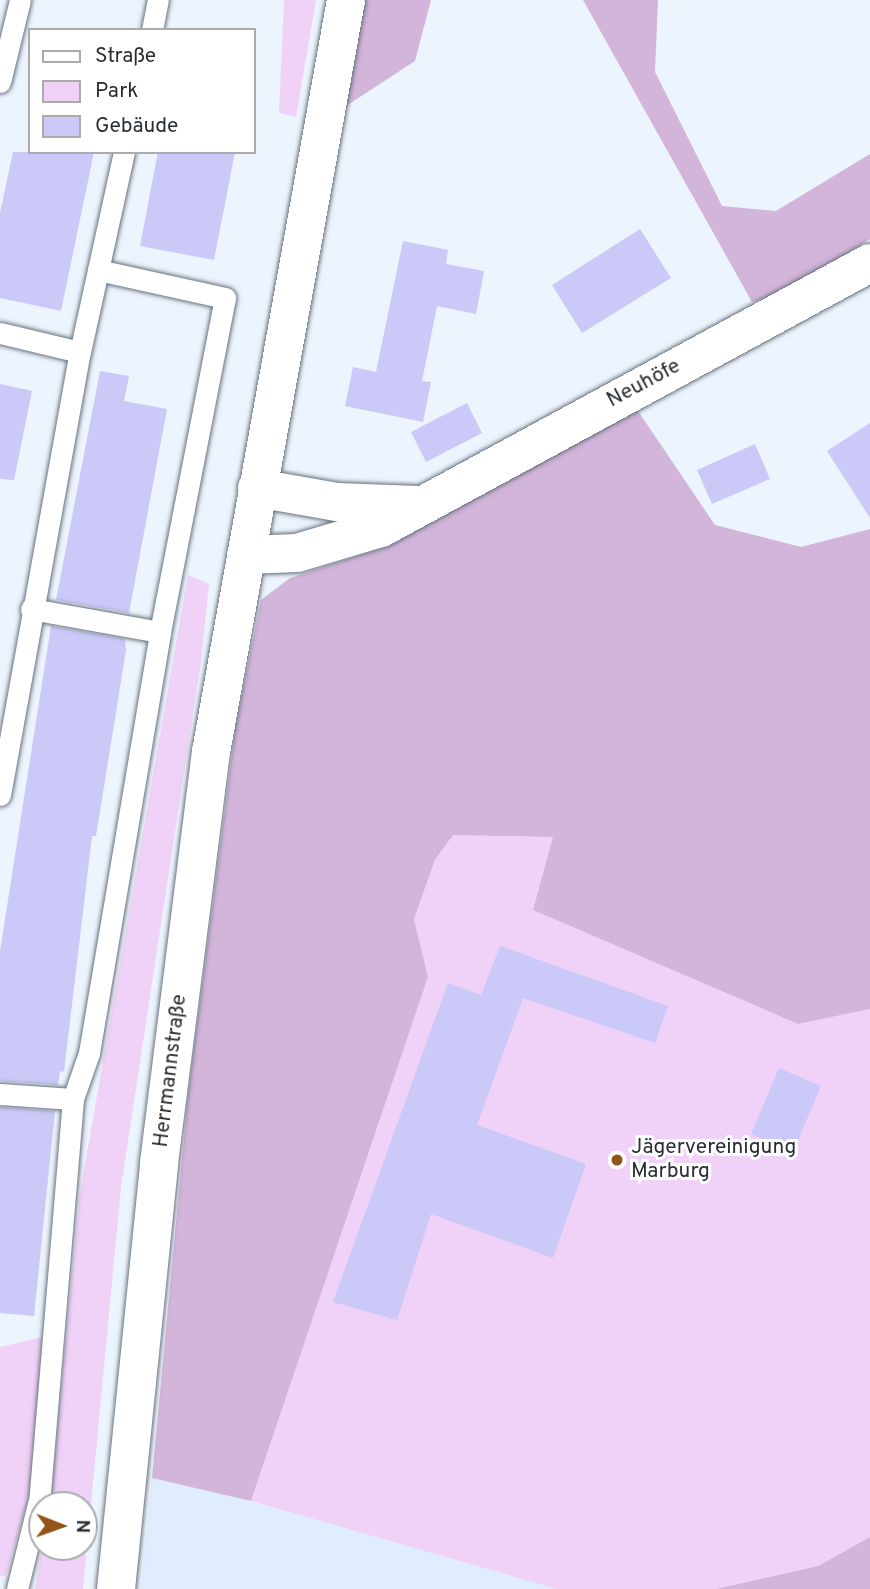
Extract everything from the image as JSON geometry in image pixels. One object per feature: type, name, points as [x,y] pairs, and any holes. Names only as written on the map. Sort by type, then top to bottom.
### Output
[{"type":"street","name":"Herrmannstraße","points":[[116,1589],[168,1095],[211,752],[346,0]]},
{"type":"street","name":"Neuhöfe","points":[[246,555],[297,553],[354,539],[870,264]]},
{"type":"street","points":[[257,488],[337,502],[417,505]]},
{"type":"lane","points":[[0,82],[3,58],[20,0]]},
{"type":"lane","points":[[152,28],[158,0]]},
{"type":"lane","points":[[0,795],[31,608],[80,352],[124,154]]},
{"type":"lane","points":[[17,1589],[43,1472],[73,1099],[94,1026],[160,632],[225,298],[98,270]]},
{"type":"lane","points":[[0,333],[80,352]]},
{"type":"lane","points":[[31,608],[160,632]]},
{"type":"lane","points":[[0,1094],[73,1099]]},
{"type":"shaded area","points":[[363,0],[431,0],[415,61],[343,108]]},
{"type":"shaded area","points":[[583,0],[658,0],[655,72],[722,206],[776,211],[870,154],[870,239],[785,292],[752,302]]},
{"type":"shaded area","points":[[636,408],[715,525],[801,547],[870,529],[870,1009],[798,1024],[533,910],[553,837],[453,835],[435,860],[414,919],[428,977],[251,1501],[152,1478],[188,1095],[236,724],[261,600],[290,578],[388,546]]},
{"type":"shaded area","points":[[152,1478],[251,1501],[557,1589],[141,1589]]},
{"type":"shaded area","points":[[870,1537],[870,1589],[716,1589],[818,1566]]},
{"type":"green space","points":[[284,0],[316,0],[296,117],[279,113]]},
{"type":"green space","points":[[188,575],[209,584],[201,661],[121,1187],[92,1491],[51,1491],[80,1193]]},
{"type":"green space","name":"Jägervereinigung Marburg","points":[[453,835],[554,837],[533,910],[798,1024],[870,1009],[870,1537],[818,1566],[716,1589],[557,1589],[251,1501],[428,977],[414,919],[435,860]]},
{"type":"green space","points":[[48,1336],[28,1500],[6,1575],[0,1577],[0,1347]]},
{"type":"green space","points":[[40,1561],[86,1561],[83,1589],[35,1589]]},
{"type":"building","points":[[13,152],[94,154],[61,311],[0,298],[0,213]]},
{"type":"building","points":[[158,154],[235,154],[214,260],[140,246]]},
{"type":"building","points":[[640,229],[671,278],[582,333],[552,285]]},
{"type":"building","points":[[403,241],[448,250],[446,264],[484,271],[476,314],[437,306],[422,381],[431,382],[423,422],[345,406],[353,367],[376,372]]},
{"type":"building","points":[[100,371],[129,376],[124,401],[167,409],[129,613],[56,600]]},
{"type":"building","points":[[0,384],[32,391],[14,480],[0,479]]},
{"type":"building","points":[[467,403],[482,433],[426,462],[411,432]]},
{"type":"building","points":[[870,423],[870,518],[827,451]]},
{"type":"building","points":[[755,444],[770,479],[712,504],[697,470]]},
{"type":"building","points":[[51,626],[125,639],[126,650],[96,836],[92,836],[64,1072],[60,1071],[58,1085],[0,1081],[0,951]]},
{"type":"building","points":[[500,946],[668,1006],[655,1043],[523,998],[477,1125],[586,1164],[553,1258],[431,1214],[397,1320],[333,1302],[448,983],[481,995]]},
{"type":"building","points":[[779,1068],[821,1086],[793,1152],[751,1134]]},
{"type":"building","points":[[0,1107],[55,1111],[34,1316],[0,1313]]},
{"type":"place","name":"Jägervereinigung Marburg","points":[[617,1160]]}]
